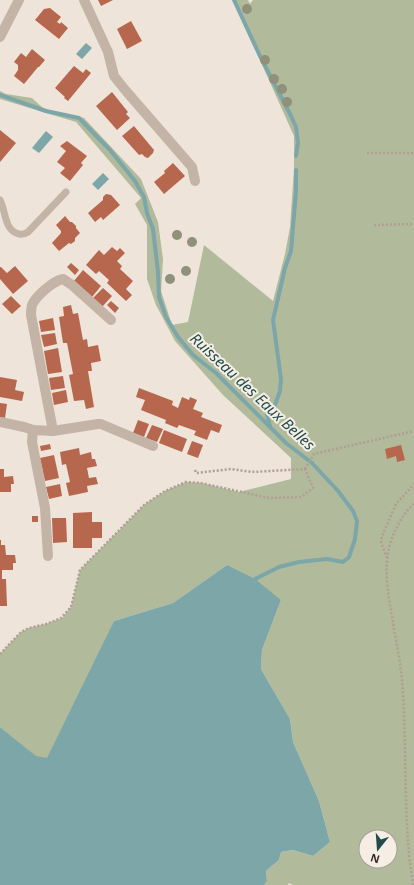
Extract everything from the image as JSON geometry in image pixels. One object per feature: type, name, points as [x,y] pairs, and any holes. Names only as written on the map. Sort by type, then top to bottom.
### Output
[{"type":"street","points":[[0,37],[19,0]]},
{"type":"street","points":[[84,0],[108,52],[114,76],[192,167],[195,181]]},
{"type":"street","points":[[53,431],[31,315],[32,304],[54,282],[63,279],[72,285],[111,320]]},
{"type":"street","points":[[0,422],[33,430],[53,431],[101,424],[153,446]]},
{"type":"street","points":[[33,430],[32,442],[45,508],[48,556]]},
{"type":"lane","points":[[0,200],[11,230],[16,233],[25,234],[66,192]]},
{"type":"path","points":[[367,153],[414,153]]},
{"type":"path","points":[[374,225],[414,224]]},
{"type":"path","points":[[305,469],[314,454],[414,431]]},
{"type":"path","points":[[195,470],[196,473],[231,469],[252,472],[305,469]]},
{"type":"path","points":[[0,654],[20,632],[62,618],[71,607],[80,570],[144,505],[165,491],[186,482],[201,483],[269,498],[302,497],[313,488],[305,469]]},
{"type":"path","points":[[388,558],[381,542],[382,536],[396,504],[414,484]]},
{"type":"path","points":[[413,885],[408,829],[401,669],[387,573],[388,552],[395,530],[414,503]]},
{"type":"green space","points":[[233,0],[248,0],[250,4],[253,0],[414,0],[414,885],[293,885],[289,883],[288,885],[264,885],[267,881],[266,871],[279,860],[281,852],[293,850],[313,856],[330,842],[319,801],[293,742],[290,719],[261,669],[262,650],[281,600],[227,565],[173,603],[114,621],[50,768],[0,727],[0,654],[21,632],[29,628],[62,618],[71,607],[80,570],[144,505],[165,491],[186,482],[201,483],[239,492],[291,479],[291,458],[223,395],[175,341],[156,305],[147,279],[147,225],[135,204],[141,198],[76,122],[0,99],[0,91],[6,94],[32,98],[44,109],[84,118],[141,179],[158,222],[163,259],[161,291],[172,325],[188,322],[204,245],[273,301],[290,227],[294,169],[294,136]]},
{"type":"water","points":[[86,43],[92,48],[82,59],[76,54]]},
{"type":"water","points":[[46,131],[53,137],[39,153],[32,148]]},
{"type":"water","points":[[103,173],[109,179],[98,190],[92,184]]},
{"type":"water","points":[[227,565],[255,579],[281,600],[262,650],[261,669],[290,719],[293,742],[319,801],[330,842],[313,856],[293,850],[281,852],[279,860],[266,871],[267,881],[264,885],[0,885],[0,727],[36,756],[47,758],[114,621],[173,603]]},
{"type":"building","points":[[98,0],[113,0],[101,6]]},
{"type":"building","points":[[50,8],[61,17],[57,22],[60,24],[61,22],[68,28],[59,39],[35,20],[44,9]]},
{"type":"building","points":[[131,21],[142,41],[127,49],[117,29]]},
{"type":"building","points":[[32,49],[45,60],[24,84],[14,76],[18,70],[18,65],[14,62],[21,53],[26,57]]},
{"type":"building","points":[[74,66],[83,73],[86,69],[91,73],[68,101],[55,88]]},
{"type":"building","points":[[112,92],[128,112],[126,114],[130,118],[117,130],[96,106]]},
{"type":"building","points":[[134,126],[154,150],[148,158],[142,154],[139,155],[122,136]]},
{"type":"building","points":[[0,130],[16,143],[0,162]]},
{"type":"building","points":[[67,141],[87,156],[81,163],[83,165],[70,181],[60,173],[65,168],[57,162],[66,151],[60,146]]},
{"type":"building","points":[[173,163],[185,176],[164,194],[154,182],[165,173],[164,171]]},
{"type":"building","points":[[106,194],[111,195],[120,205],[103,220],[101,217],[95,222],[88,213],[103,200],[103,197]]},
{"type":"building","points":[[65,216],[76,226],[80,233],[75,238],[75,241],[71,244],[69,243],[59,251],[52,243],[61,233],[56,225]]},
{"type":"building","points":[[112,247],[117,251],[120,248],[125,253],[117,261],[122,266],[120,269],[133,281],[126,289],[132,295],[126,301],[107,283],[109,280],[99,271],[96,274],[86,265],[99,250],[104,255]]},
{"type":"building","points":[[71,263],[79,270],[75,275],[67,267]]},
{"type":"building","points":[[15,266],[28,281],[13,294],[0,279],[0,267],[7,273]]},
{"type":"building","points":[[83,270],[101,286],[92,297],[74,281]]},
{"type":"building","points":[[103,288],[112,296],[102,307],[93,298]]},
{"type":"building","points":[[11,296],[21,306],[12,314],[2,304]]},
{"type":"building","points":[[111,301],[119,308],[115,313],[107,305]]},
{"type":"building","points":[[71,305],[73,314],[78,313],[83,340],[87,339],[88,347],[98,345],[101,361],[91,363],[92,371],[88,371],[94,407],[86,409],[84,400],[74,401],[69,375],[73,374],[67,343],[63,343],[59,317],[64,316],[63,307]]},
{"type":"building","points":[[53,318],[55,330],[41,332],[39,321]]},
{"type":"building","points":[[55,333],[57,344],[44,347],[41,335]]},
{"type":"building","points":[[58,348],[62,372],[48,374],[44,351]]},
{"type":"building","points":[[63,376],[65,388],[51,390],[49,378]]},
{"type":"building","points":[[0,377],[17,380],[15,390],[24,392],[22,401],[0,397]]},
{"type":"building","points":[[139,388],[173,401],[172,405],[178,408],[182,397],[189,400],[190,397],[197,400],[193,409],[203,413],[201,417],[222,425],[219,433],[211,430],[207,440],[194,435],[196,431],[179,425],[177,428],[165,423],[166,420],[141,410],[145,400],[136,397]]},
{"type":"building","points":[[66,390],[68,402],[54,405],[52,393]]},
{"type":"building","points":[[0,403],[7,404],[5,418],[0,417]]},
{"type":"building","points":[[138,420],[149,424],[144,437],[133,433]]},
{"type":"building","points":[[152,425],[163,429],[157,442],[146,438]]},
{"type":"building","points":[[164,430],[187,439],[182,452],[159,443]]},
{"type":"building","points":[[192,441],[203,445],[198,458],[187,454]]},
{"type":"building","points":[[50,444],[51,449],[41,451],[40,446]]},
{"type":"building","points":[[401,445],[405,460],[397,462],[396,456],[387,459],[385,449]]},
{"type":"building","points":[[79,448],[80,455],[91,452],[92,459],[95,459],[97,466],[87,468],[89,478],[96,477],[98,484],[87,486],[88,492],[69,496],[66,483],[70,482],[66,464],[62,465],[60,452]]},
{"type":"building","points":[[54,455],[59,478],[45,481],[40,458]]},
{"type":"building","points":[[0,469],[4,469],[4,477],[13,476],[14,484],[11,484],[11,492],[0,492]]},
{"type":"building","points":[[60,484],[62,496],[49,499],[46,487]]},
{"type":"building","points":[[92,512],[92,522],[102,522],[102,538],[92,538],[92,548],[73,548],[73,513]]},
{"type":"building","points":[[32,516],[38,516],[38,522],[32,522]]},
{"type":"building","points":[[52,518],[66,518],[67,542],[53,543]]},
{"type":"building","points":[[0,540],[1,545],[5,545],[6,555],[15,555],[16,563],[13,563],[13,570],[2,570],[2,579],[6,579],[7,606],[0,606]]},
{"type":"waterway","points":[[234,0],[260,56],[296,127],[298,143],[296,156]]},
{"type":"waterway","name":"Ruisseau des Eaux Belles","points":[[0,95],[46,111],[79,118],[110,150],[135,181],[144,197],[147,213],[153,229],[158,272],[159,297],[166,317],[178,337],[193,355],[216,373],[286,443],[312,463],[338,491],[353,511],[357,521],[355,539],[349,557],[343,562],[327,559],[299,562],[279,567],[255,579]]},
{"type":"waterway","points":[[270,426],[267,414],[275,405],[280,391],[281,379],[273,320],[285,268],[291,251],[296,191],[296,170]]}]
